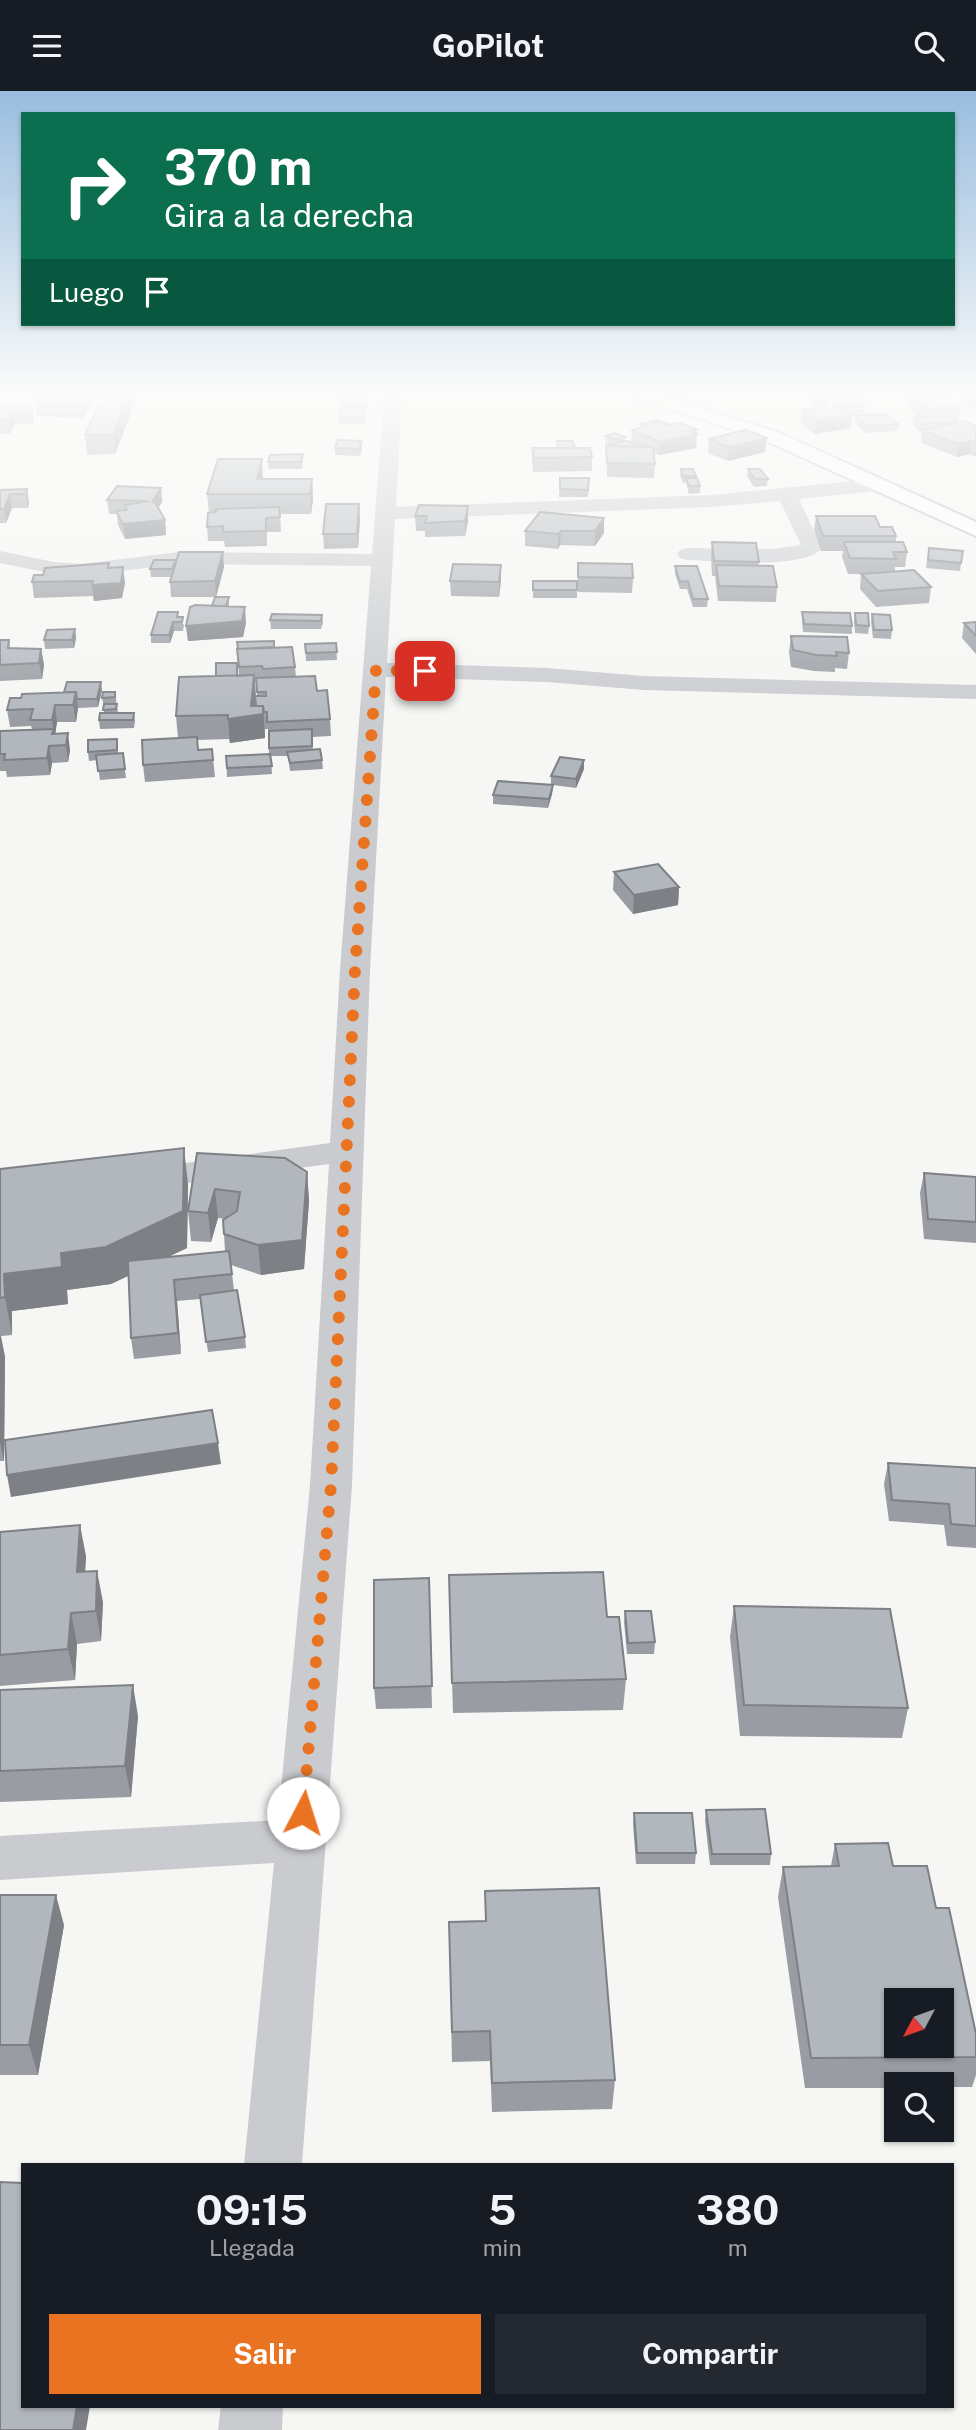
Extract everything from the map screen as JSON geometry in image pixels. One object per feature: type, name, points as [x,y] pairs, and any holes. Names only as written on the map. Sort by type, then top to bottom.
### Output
[{"type":"main road","points":[[929,506],[976,530]]},
{"type":"street","points":[[274,2163],[331,1485],[355,970],[385,506]]},
{"type":"street","points":[[384,513],[571,506]]},
{"type":"street","points":[[687,554],[788,554],[807,551],[812,548],[792,506]]},
{"type":"street","points":[[0,557],[54,568],[81,570],[178,558],[382,560]]},
{"type":"street","points":[[376,670],[547,675],[644,683],[976,692]]},
{"type":"street","points":[[111,1184],[346,1151]]},
{"type":"street","points":[[0,1858],[301,1840]]},
{"type":"street","points":[[250,2430],[252,2408]]},
{"type":"building","points":[[125,506],[157,506],[165,520],[123,524],[116,511],[127,510]]},
{"type":"building","points":[[326,506],[359,506],[357,534],[323,534]]},
{"type":"building","points":[[419,506],[468,506],[465,521],[425,523],[427,516],[415,516]]},
{"type":"building","points":[[279,507],[280,517],[266,518],[266,531],[223,532],[223,526],[207,527],[208,513],[216,512],[216,509]]},
{"type":"building","points":[[540,512],[604,518],[595,531],[561,531],[558,534],[525,531]]},
{"type":"building","points":[[816,516],[875,516],[880,527],[892,527],[896,536],[823,536]]},
{"type":"building","points":[[712,542],[756,543],[759,562],[714,561]]},
{"type":"building","points":[[844,542],[903,542],[907,552],[893,552],[896,559],[850,558]]},
{"type":"building","points":[[929,548],[963,551],[961,563],[928,560]]},
{"type":"building","points":[[179,552],[223,552],[215,581],[170,582]]},
{"type":"building","points":[[154,560],[176,560],[172,569],[150,569]]},
{"type":"building","points":[[109,563],[108,568],[123,567],[121,583],[92,585],[93,581],[32,582],[34,575],[43,575],[45,568]]},
{"type":"building","points":[[578,563],[632,564],[633,578],[578,577]]},
{"type":"building","points":[[453,564],[501,565],[499,582],[450,581]]},
{"type":"building","points":[[716,565],[773,566],[777,587],[719,586]]},
{"type":"building","points":[[675,566],[697,566],[708,599],[693,599],[688,581],[680,582]]},
{"type":"building","points":[[914,570],[931,587],[878,591],[861,574]]},
{"type":"building","points":[[533,581],[577,581],[577,590],[533,590]]},
{"type":"building","points":[[215,597],[229,597],[226,606],[212,606]]},
{"type":"building","points":[[190,607],[245,607],[242,621],[186,626]]},
{"type":"building","points":[[158,612],[178,612],[177,617],[183,617],[182,622],[173,622],[169,635],[151,635]]},
{"type":"building","points":[[802,612],[850,613],[852,626],[804,624]]},
{"type":"building","points":[[855,613],[868,613],[869,626],[856,625]]},
{"type":"building","points":[[272,614],[322,615],[321,621],[270,620]]},
{"type":"building","points":[[872,614],[890,615],[892,630],[874,630]]},
{"type":"building","points":[[976,622],[976,636],[964,623]]},
{"type":"building","points":[[75,629],[72,640],[44,640],[47,630]]},
{"type":"building","points":[[791,636],[847,637],[849,653],[836,652],[837,656],[816,655],[793,650]]},
{"type":"building","points":[[0,640],[9,640],[8,648],[41,649],[39,663],[0,665]]},
{"type":"building","points":[[274,641],[274,647],[238,649],[237,642]]},
{"type":"building","points":[[336,643],[337,652],[306,653],[305,644]]},
{"type":"building","points":[[292,647],[295,667],[239,667],[237,649]]},
{"type":"building","points":[[216,663],[237,663],[237,675],[216,676]]},
{"type":"building","points":[[254,675],[251,706],[263,706],[263,714],[228,719],[228,715],[176,716],[179,677]]},
{"type":"building","points":[[315,676],[317,691],[327,690],[330,719],[267,722],[267,712],[264,712],[263,706],[256,706],[255,696],[266,696],[266,692],[257,692],[256,678]]},
{"type":"building","points":[[67,682],[101,682],[97,699],[77,699],[76,692],[64,692]]},
{"type":"building","points":[[76,692],[73,705],[55,705],[52,720],[30,720],[33,709],[7,710],[10,698],[21,698],[22,694]]},
{"type":"building","points":[[103,692],[115,692],[115,697],[102,698]]},
{"type":"building","points":[[104,704],[117,704],[116,709],[103,710]]},
{"type":"building","points":[[100,713],[134,713],[133,720],[99,720]]},
{"type":"building","points":[[54,729],[52,734],[68,733],[66,745],[49,746],[47,758],[4,760],[5,754],[0,754],[0,731]]},
{"type":"building","points":[[312,729],[312,746],[269,748],[269,731]]},
{"type":"building","points":[[197,737],[198,750],[212,749],[213,760],[143,765],[142,740]]},
{"type":"building","points":[[117,739],[117,750],[88,752],[88,740]]},
{"type":"building","points":[[320,749],[322,760],[290,763],[287,752]]},
{"type":"building","points":[[123,753],[125,769],[98,771],[96,755]]},
{"type":"building","points":[[270,754],[272,766],[227,768],[226,756]]},
{"type":"building","points":[[560,757],[584,760],[576,779],[551,776]]},
{"type":"building","points":[[498,781],[553,785],[549,799],[493,795]]},
{"type":"building","points":[[658,864],[679,887],[634,895],[614,872]]},
{"type":"building","points":[[184,1148],[183,1211],[106,1247],[61,1253],[62,1267],[4,1274],[5,1297],[0,1298],[0,1169]]},
{"type":"building","points":[[197,1153],[285,1158],[307,1172],[302,1240],[258,1245],[224,1234],[223,1220],[237,1211],[240,1192],[215,1189],[208,1213],[188,1211]]},
{"type":"building","points":[[924,1173],[976,1177],[976,1222],[928,1219]]},
{"type":"building","points":[[229,1251],[232,1274],[174,1280],[178,1333],[131,1338],[128,1261]]},
{"type":"building","points":[[237,1290],[245,1337],[206,1342],[200,1295]]},
{"type":"building","points":[[212,1410],[218,1443],[7,1475],[5,1440]]},
{"type":"building","points":[[888,1463],[976,1468],[976,1526],[951,1524],[949,1504],[892,1500]]},
{"type":"building","points":[[80,1525],[77,1572],[97,1571],[96,1611],[71,1613],[68,1649],[0,1655],[0,1532]]},
{"type":"building","points":[[603,1572],[607,1617],[619,1617],[626,1679],[452,1683],[449,1575]]},
{"type":"building","points":[[429,1578],[432,1686],[374,1688],[374,1580]]},
{"type":"building","points":[[734,1606],[890,1609],[908,1708],[744,1705]]},
{"type":"building","points":[[625,1611],[651,1611],[655,1642],[628,1643]]},
{"type":"building","points":[[133,1685],[125,1766],[0,1771],[0,1690]]},
{"type":"building","points":[[765,1809],[771,1854],[712,1854],[706,1810]]},
{"type":"building","points":[[634,1813],[692,1813],[696,1853],[637,1853]]},
{"type":"building","points":[[888,1843],[893,1866],[927,1866],[936,1908],[949,1908],[976,2034],[976,2057],[954,2057],[954,1988],[884,1988],[884,2058],[811,2058],[783,1867],[839,1866],[835,1844]]},
{"type":"building","points":[[599,1888],[615,2080],[492,2083],[490,2031],[452,2032],[449,1922],[486,1921],[485,1891]]},
{"type":"building","points":[[0,1895],[56,1895],[29,2045],[0,2045]]},
{"type":"building","points":[[0,2182],[21,2183],[21,2408],[77,2408],[73,2430],[0,2430]]},
{"type":"route","points":[[303,1813],[331,1485],[355,970],[376,670],[425,671]]}]
